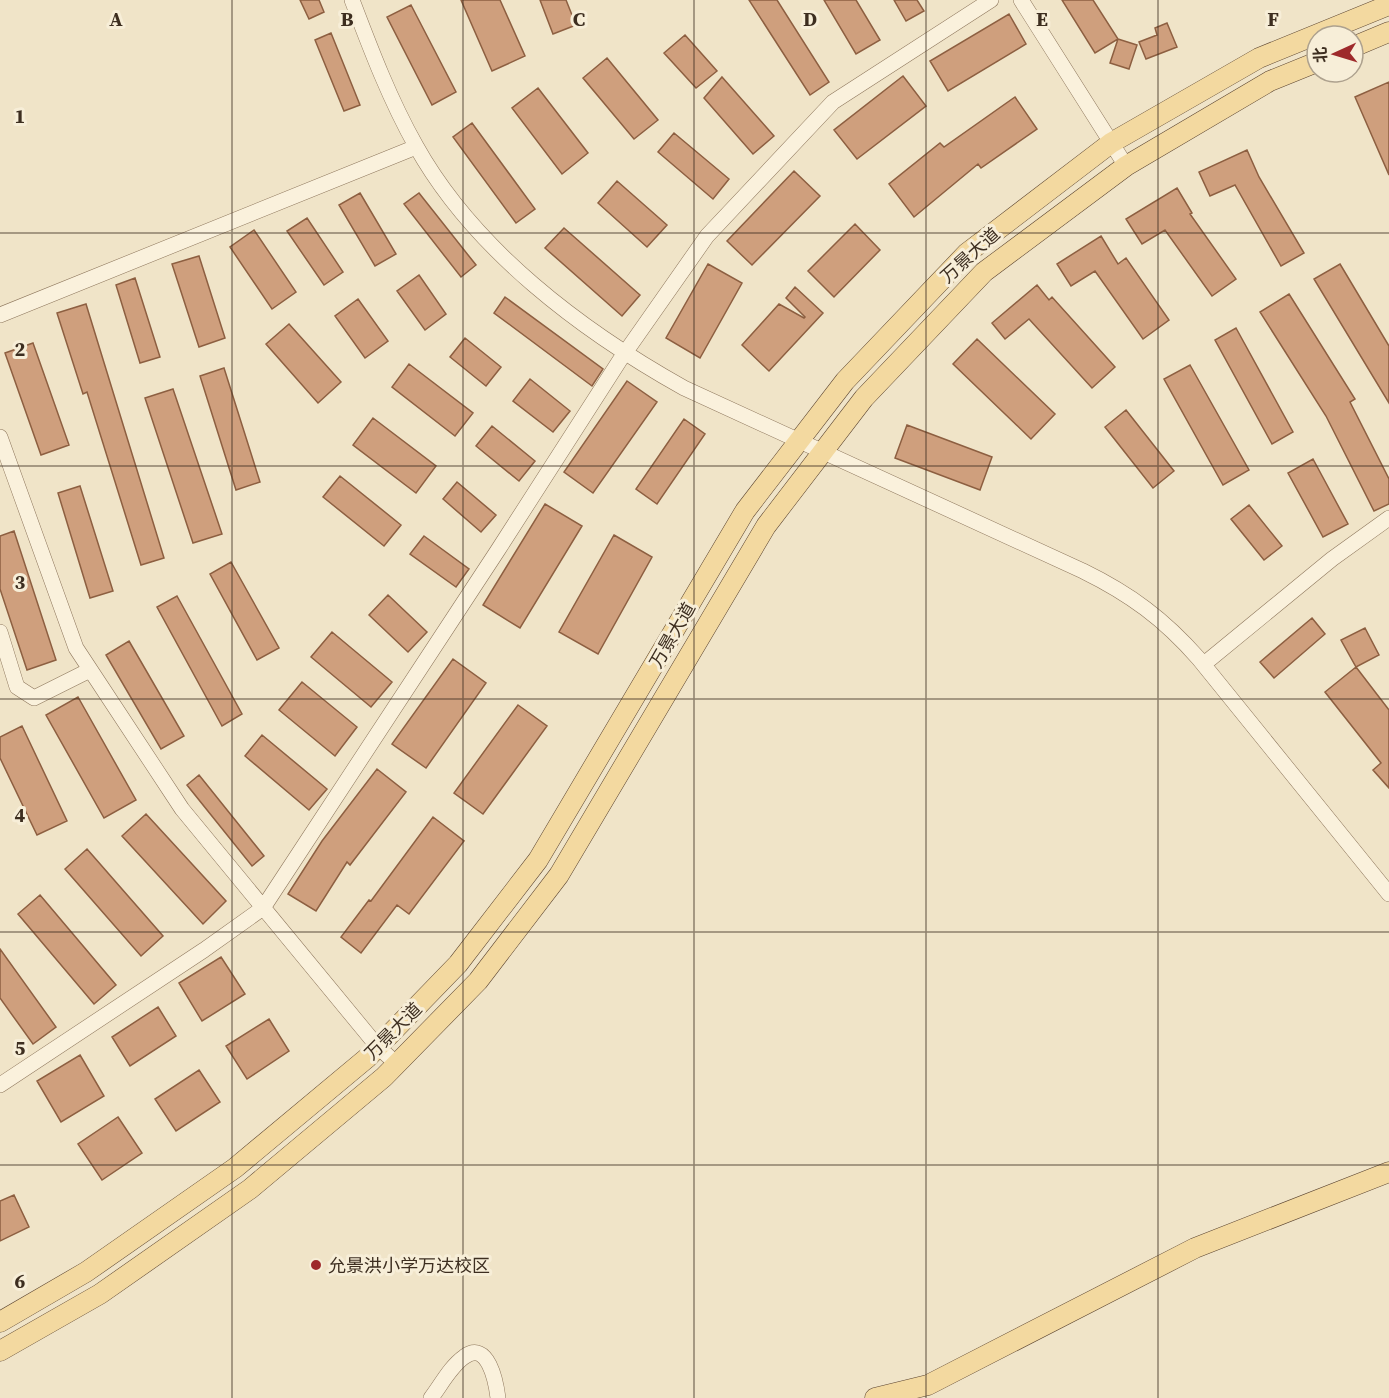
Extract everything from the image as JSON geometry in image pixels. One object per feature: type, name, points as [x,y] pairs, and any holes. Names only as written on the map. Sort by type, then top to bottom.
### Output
[{"type":"main road","name":"万景大道","points":[[0,1322],[86,1272],[235,1168],[367,1058],[458,964],[538,860],[745,511],[845,381],[967,253],[1111,143],[1259,58],[1389,5]]},
{"type":"main road","points":[[1365,42],[1389,32]]},
{"type":"main road","name":"万景大道","points":[[0,1351],[100,1294],[250,1189],[384,1077],[478,981],[559,875],[766,525],[864,398],[984,272],[1126,166],[1270,81],[1305,67]]},
{"type":"main road","points":[[875,1398],[928,1385],[1195,1248],[1389,1172]]},
{"type":"street","points":[[352,0],[382,76],[416,147],[453,202],[491,245],[555,301],[625,352],[684,388],[991,527],[1103,581],[1159,618],[1204,664],[1389,894]]},
{"type":"street","points":[[0,1085],[204,950],[262,908],[498,550],[625,352],[707,236],[833,102],[991,0]]},
{"type":"street","points":[[1021,0],[1126,166]]},
{"type":"street","points":[[0,315],[416,147]]},
{"type":"street","points":[[0,437],[76,648],[182,809],[378,1047],[397,1064]]},
{"type":"street","points":[[1204,664],[1332,559],[1389,518]]},
{"type":"street","points":[[0,632],[17,687],[34,698],[90,670]]},
{"type":"street","points":[[431,1398],[457,1363],[474,1353],[483,1356],[487,1361],[495,1379],[498,1398]]},
{"type":"building","points":[[300,0],[319,0],[324,12],[309,19]]},
{"type":"building","points":[[461,0],[500,0],[525,56],[492,71]]},
{"type":"building","points":[[540,0],[566,0],[576,25],[553,34]]},
{"type":"building","points":[[749,0],[777,0],[829,82],[810,95]]},
{"type":"building","points":[[824,0],[856,0],[880,40],[856,54]]},
{"type":"building","points":[[894,0],[917,0],[924,11],[906,21]]},
{"type":"building","points":[[1062,0],[1093,0],[1118,39],[1095,53]]},
{"type":"building","points":[[411,5],[456,92],[432,105],[387,17]]},
{"type":"building","points":[[1009,14],[1026,44],[948,91],[930,61]]},
{"type":"building","points":[[1167,23],[1177,47],[1146,59],[1139,42],[1157,35],[1155,28]]},
{"type":"building","points":[[331,33],[360,105],[344,111],[315,40]]},
{"type":"building","points":[[685,35],[717,71],[696,88],[664,53]]},
{"type":"building","points":[[1118,39],[1137,45],[1129,69],[1110,63]]},
{"type":"building","points":[[607,58],[658,120],[634,139],[583,78]]},
{"type":"building","points":[[903,76],[926,106],[857,159],[834,130]]},
{"type":"building","points":[[722,77],[774,136],[753,154],[704,98]]},
{"type":"building","points":[[1389,82],[1389,175],[1355,97]]},
{"type":"building","points":[[538,88],[588,153],[562,174],[512,108]]},
{"type":"building","points":[[1015,97],[1037,129],[981,168],[978,164],[914,217],[889,184],[940,143],[944,147]]},
{"type":"building","points":[[472,123],[535,209],[516,223],[453,137]]},
{"type":"building","points":[[674,133],[729,179],[713,199],[658,152]]},
{"type":"building","points":[[1247,150],[1259,177],[1304,253],[1281,266],[1235,185],[1210,196],[1199,172]]},
{"type":"building","points":[[794,171],[820,196],[752,265],[727,241]]},
{"type":"building","points":[[617,181],[667,225],[647,247],[598,203]]},
{"type":"building","points":[[1177,188],[1192,213],[1190,214],[1236,279],[1212,296],[1165,230],[1142,244],[1126,219]]},
{"type":"building","points":[[360,193],[396,254],[375,266],[339,205]]},
{"type":"building","points":[[419,193],[476,265],[461,277],[404,204]]},
{"type":"building","points":[[307,218],[343,272],[324,285],[287,231]]},
{"type":"building","points":[[855,224],[880,250],[834,297],[808,271]]},
{"type":"building","points":[[564,228],[640,295],[622,316],[545,248]]},
{"type":"building","points":[[254,230],[296,292],[272,309],[230,247]]},
{"type":"building","points":[[1101,236],[1118,264],[1126,258],[1169,320],[1143,339],[1095,271],[1071,286],[1057,264]]},
{"type":"building","points":[[199,256],[225,338],[199,347],[172,264]]},
{"type":"building","points":[[708,264],[742,283],[700,358],[666,338]]},
{"type":"building","points":[[1340,264],[1389,346],[1389,403],[1314,279]]},
{"type":"building","points":[[419,275],[446,314],[425,330],[397,291]]},
{"type":"building","points":[[135,278],[160,357],[140,363],[116,285]]},
{"type":"building","points":[[1037,285],[1049,300],[1052,297],[1115,367],[1092,388],[1029,319],[1005,339],[992,323]]},
{"type":"building","points":[[795,287],[823,313],[769,371],[742,345],[779,304],[805,317],[786,298]]},
{"type":"building","points":[[1289,294],[1355,399],[1350,402],[1389,479],[1389,504],[1374,511],[1326,416],[1260,312]]},
{"type":"building","points":[[505,297],[603,369],[592,386],[494,313]]},
{"type":"building","points":[[358,299],[388,341],[365,358],[335,316]]},
{"type":"building","points":[[86,304],[164,558],[141,565],[87,392],[83,394],[57,313]]},
{"type":"building","points":[[289,324],[341,382],[318,403],[266,344]]},
{"type":"building","points":[[1236,328],[1293,432],[1272,444],[1215,340]]},
{"type":"building","points":[[465,338],[501,367],[486,386],[450,357]]},
{"type":"building","points":[[977,339],[1055,414],[1031,439],[953,364]]},
{"type":"building","points":[[33,343],[69,445],[41,455],[5,353]]},
{"type":"building","points":[[409,364],[473,413],[455,436],[392,387]]},
{"type":"building","points":[[1190,365],[1249,470],[1223,485],[1164,379]]},
{"type":"building","points":[[224,368],[260,482],[236,490],[200,376]]},
{"type":"building","points":[[530,379],[570,411],[553,432],[513,401]]},
{"type":"building","points":[[627,381],[657,402],[593,493],[564,472]]},
{"type":"building","points":[[173,389],[222,534],[193,543],[145,398]]},
{"type":"building","points":[[1126,410],[1174,471],[1153,488],[1105,427]]},
{"type":"building","points":[[373,418],[436,466],[416,493],[353,445]]},
{"type":"building","points":[[684,419],[705,434],[657,504],[636,489]]},
{"type":"building","points":[[907,425],[992,457],[980,490],[895,458]]},
{"type":"building","points":[[492,426],[535,461],[519,481],[476,446]]},
{"type":"building","points":[[1313,459],[1348,524],[1323,537],[1288,473]]},
{"type":"building","points":[[340,476],[401,525],[384,546],[323,497]]},
{"type":"building","points":[[457,482],[496,515],[481,532],[443,499]]},
{"type":"building","points":[[80,486],[113,591],[90,598],[58,493]]},
{"type":"building","points":[[545,504],[582,526],[520,628],[483,605]]},
{"type":"building","points":[[1249,505],[1282,546],[1264,560],[1231,519]]},
{"type":"building","points":[[14,531],[56,660],[27,670],[0,589],[0,536]]},
{"type":"building","points":[[614,535],[652,557],[598,654],[559,632]]},
{"type":"building","points":[[424,536],[469,569],[456,587],[410,554]]},
{"type":"building","points":[[231,562],[279,648],[257,660],[210,574]]},
{"type":"building","points":[[388,595],[427,632],[408,652],[369,615]]},
{"type":"building","points":[[177,596],[242,714],[222,726],[157,607]]},
{"type":"building","points":[[1312,618],[1325,634],[1274,678],[1260,662]]},
{"type":"building","points":[[1365,628],[1379,655],[1356,667],[1341,640]]},
{"type":"building","points":[[332,632],[392,682],[371,707],[311,657]]},
{"type":"building","points":[[129,641],[184,736],[161,749],[106,655]]},
{"type":"building","points":[[453,659],[486,683],[426,768],[392,744]]},
{"type":"building","points":[[1356,667],[1389,710],[1389,788],[1373,770],[1381,763],[1325,692]]},
{"type":"building","points":[[302,682],[357,727],[335,756],[279,710]]},
{"type":"building","points":[[78,697],[136,800],[104,818],[46,715]]},
{"type":"building","points":[[518,705],[547,726],[483,814],[454,793]]},
{"type":"building","points":[[22,726],[67,821],[37,835],[0,758],[0,737]]},
{"type":"building","points":[[262,735],[327,789],[309,810],[245,756]]},
{"type":"building","points":[[377,769],[406,792],[350,865],[347,862],[316,911],[288,894],[322,841]]},
{"type":"building","points":[[199,775],[264,856],[252,866],[187,785]]},
{"type":"building","points":[[146,814],[226,901],[203,924],[122,836]]},
{"type":"building","points":[[433,817],[464,841],[409,914],[397,905],[361,953],[341,937],[369,900],[371,901]]},
{"type":"building","points":[[87,849],[163,936],[141,956],[65,869]]},
{"type":"building","points":[[40,895],[116,985],[94,1004],[18,914]]},
{"type":"building","points":[[0,949],[56,1027],[33,1044],[0,998]]},
{"type":"building","points":[[221,957],[245,994],[202,1021],[179,983]]},
{"type":"building","points":[[158,1007],[176,1036],[130,1066],[112,1037]]},
{"type":"building","points":[[269,1019],[289,1051],[247,1079],[226,1046]]},
{"type":"building","points":[[80,1055],[104,1096],[61,1122],[37,1081]]},
{"type":"building","points":[[199,1070],[220,1102],[176,1131],[155,1099]]},
{"type":"building","points":[[118,1117],[142,1153],[102,1180],[78,1144]]},
{"type":"building","points":[[14,1195],[29,1227],[0,1241],[0,1201]]},
{"type":"place","name":"允景洪小学万达校区","points":[[316,1265]]}]
